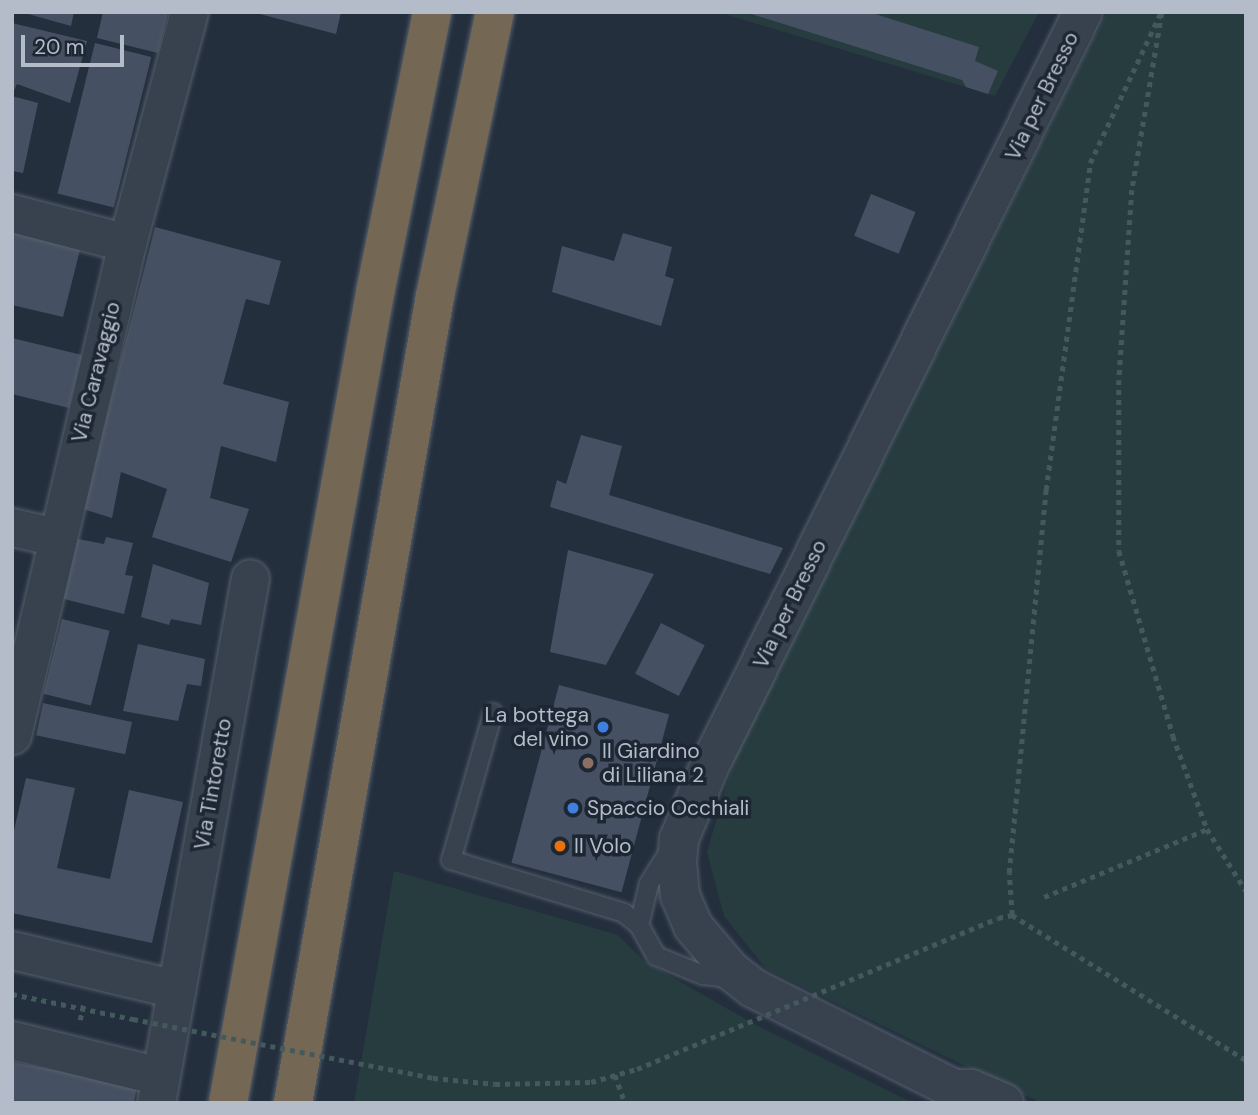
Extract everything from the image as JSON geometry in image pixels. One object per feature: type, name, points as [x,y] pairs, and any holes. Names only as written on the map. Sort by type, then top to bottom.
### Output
[{"type":"highway","points":[[228,1103],[376,288],[432,12]]},
{"type":"highway","points":[[293,1103],[435,296],[495,12]]},
{"type":"street","name":"Via Caravaggio","points":[[12,735],[56,537],[127,243],[189,12]]},
{"type":"street","name":"Via per Bresso","points":[[1004,1103],[971,1089],[958,1096],[741,979],[699,935],[680,895],[677,862],[683,829],[710,765],[1083,12]]},
{"type":"street","points":[[12,213],[127,243]]},
{"type":"street","points":[[12,527],[56,537]]},
{"type":"street","name":"Via Tintoretto","points":[[158,1090],[250,578]]},
{"type":"street","points":[[12,950],[176,989]]},
{"type":"street","points":[[12,1040],[158,1090]]},
{"type":"lane","points":[[494,713],[451,860],[624,913],[639,925],[656,956],[702,975],[741,979]]},
{"type":"lane","points":[[639,925],[649,884],[683,829]]},
{"type":"path","points":[[1162,12],[1132,190],[1119,380],[1119,551],[1173,736],[1207,829],[1246,891]]},
{"type":"path","points":[[1012,915],[1009,873],[1046,490],[1090,163],[1162,12]]},
{"type":"path","points":[[1044,897],[1207,829]]},
{"type":"path","points":[[12,995],[432,1078],[541,1084],[591,1082],[637,1069],[998,918],[1012,915],[1246,1060]]},
{"type":"path","points":[[615,1075],[625,1103]]},
{"type":"green space","points":[[718,12],[1039,12],[995,96]]},
{"type":"green space","points":[[1107,12],[1246,12],[1246,1103],[1041,1103],[766,969],[724,916],[707,852],[734,760]]},
{"type":"green space","points":[[394,871],[618,935],[644,961],[754,1024],[913,1103],[354,1103]]},
{"type":"building","points":[[21,12],[74,12],[71,26]]},
{"type":"building","points":[[103,12],[168,12],[158,53],[97,38]]},
{"type":"building","points":[[252,12],[341,12],[336,34]]},
{"type":"building","points":[[745,12],[869,12],[979,47],[975,61],[998,71],[988,94],[966,87],[962,80]]},
{"type":"building","points":[[12,23],[87,41],[70,103],[17,84],[12,95]]},
{"type":"building","points":[[95,43],[151,57],[114,207],[58,193]]},
{"type":"building","points":[[12,96],[38,103],[23,173],[12,171]]},
{"type":"building","points":[[871,194],[916,212],[899,254],[854,236]]},
{"type":"building","points":[[155,227],[281,261],[269,305],[246,299],[223,384],[289,402],[276,462],[221,446],[210,498],[249,509],[231,562],[152,537],[167,489],[121,472],[112,518],[83,509]]},
{"type":"building","points":[[12,229],[81,246],[63,317],[12,305]]},
{"type":"building","points":[[623,233],[672,247],[665,276],[674,279],[661,326],[552,292],[562,246],[614,261]]},
{"type":"building","points":[[12,338],[82,355],[69,408],[12,394]]},
{"type":"building","points":[[581,435],[622,446],[609,495],[783,548],[770,574],[550,507],[557,480],[566,484]]},
{"type":"building","points":[[106,537],[133,543],[125,575],[133,576],[124,614],[60,598],[73,538],[104,544]]},
{"type":"building","points":[[568,550],[654,574],[606,665],[550,652]]},
{"type":"building","points":[[153,564],[209,583],[201,625],[171,619],[169,625],[141,617]]},
{"type":"building","points":[[62,619],[110,631],[91,706],[43,694]]},
{"type":"building","points":[[661,623],[705,645],[679,696],[635,674]]},
{"type":"building","points":[[138,644],[205,659],[201,686],[187,684],[178,721],[123,711]]},
{"type":"building","points":[[559,685],[669,715],[621,892],[511,863]]},
{"type":"building","points":[[43,703],[132,722],[125,754],[36,735]]},
{"type":"building","points":[[26,778],[75,788],[57,868],[110,879],[129,790],[183,802],[152,943],[12,913],[12,839]]},
{"type":"building","points":[[12,1062],[137,1086],[134,1103],[12,1103]]},
{"type":"place","name":"La bottega del vino","points":[[603,727]]},
{"type":"place","name":"Il Giardino di Liliana 2","points":[[588,763]]},
{"type":"place","name":"Spaccio Occhiali","points":[[573,808]]},
{"type":"place","name":"Il Volo","points":[[560,846]]}]
